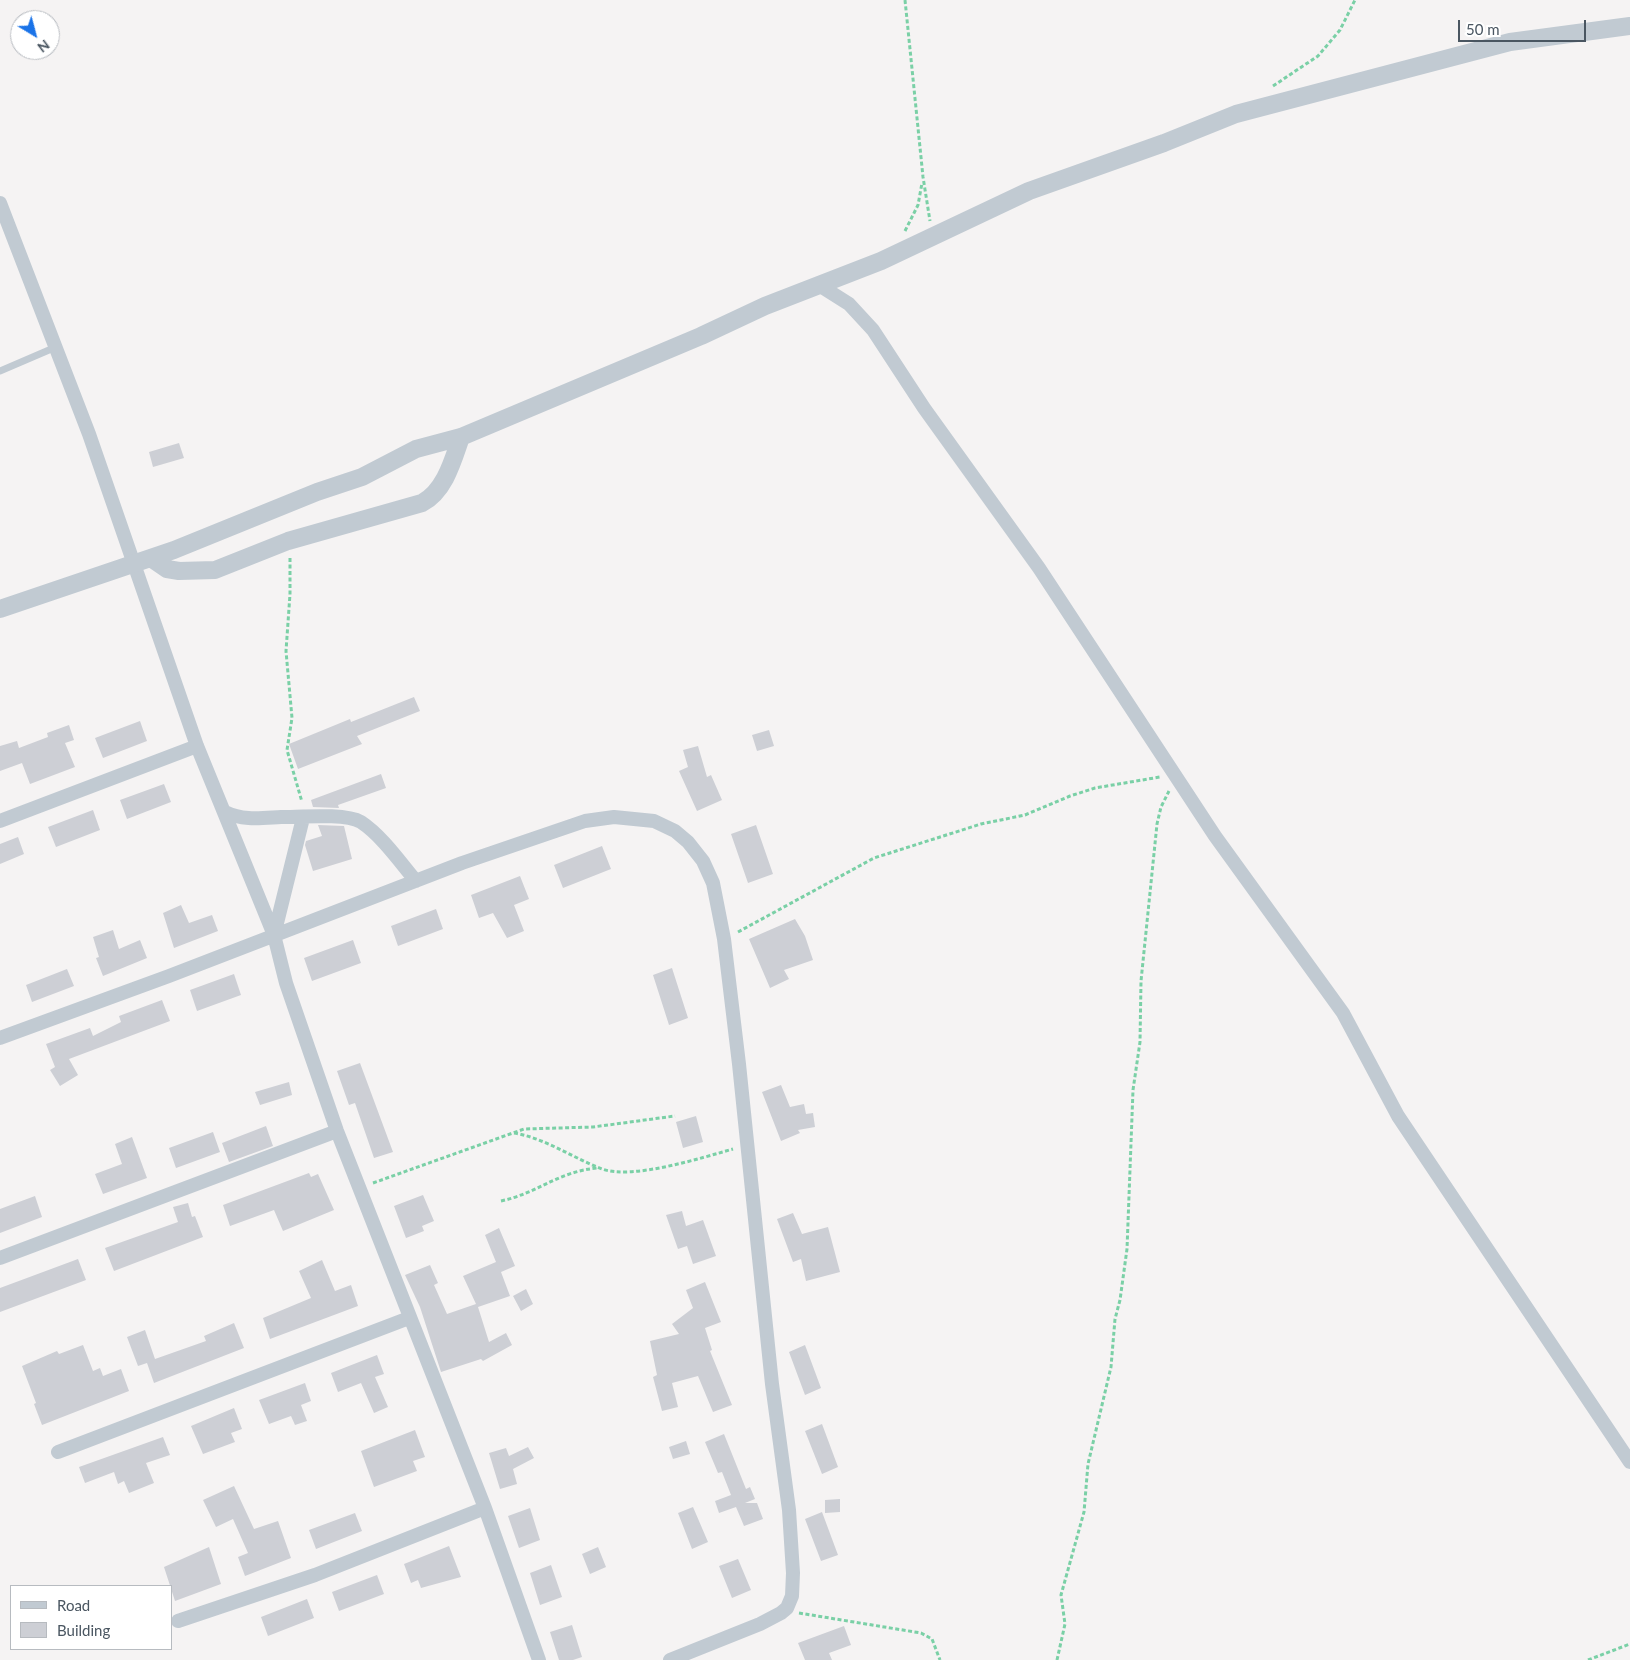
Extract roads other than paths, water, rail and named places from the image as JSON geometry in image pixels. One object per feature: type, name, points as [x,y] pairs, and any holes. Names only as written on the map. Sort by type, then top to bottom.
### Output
[{"type":"street","points":[[0,609],[151,558],[317,492],[362,478],[416,449],[461,437],[701,336],[765,306],[932,238],[1029,191],[1164,143],[1236,114],[1510,42],[1630,26]]},
{"type":"street","points":[[0,202],[57,347],[197,746],[274,935],[286,983],[337,1131],[361,1187],[409,1318],[485,1508],[539,1660]]},
{"type":"street","points":[[819,285],[849,304],[873,330],[924,408],[1039,568],[1176,777],[1343,1012],[1398,1116],[1630,1462]]},
{"type":"street","points":[[151,558],[168,568],[205,572],[215,570],[288,541],[407,508],[431,498],[448,470],[461,437]]},
{"type":"street","points":[[0,821],[197,746]]},
{"type":"street","points":[[225,812],[245,818],[350,818],[360,822],[376,836],[416,881]]},
{"type":"street","points":[[0,1038],[505,847],[586,820],[614,817],[654,821],[675,831],[703,861],[713,883],[724,939],[772,1384],[792,1541],[792,1596],[787,1608],[760,1624],[670,1660]]},
{"type":"street","points":[[274,935],[303,818]]},
{"type":"street","points":[[0,1258],[337,1131]]},
{"type":"street","points":[[58,1452],[409,1318]]},
{"type":"street","points":[[178,1621],[315,1575],[485,1508]]},
{"type":"lane","points":[[0,371],[57,347]]}]
